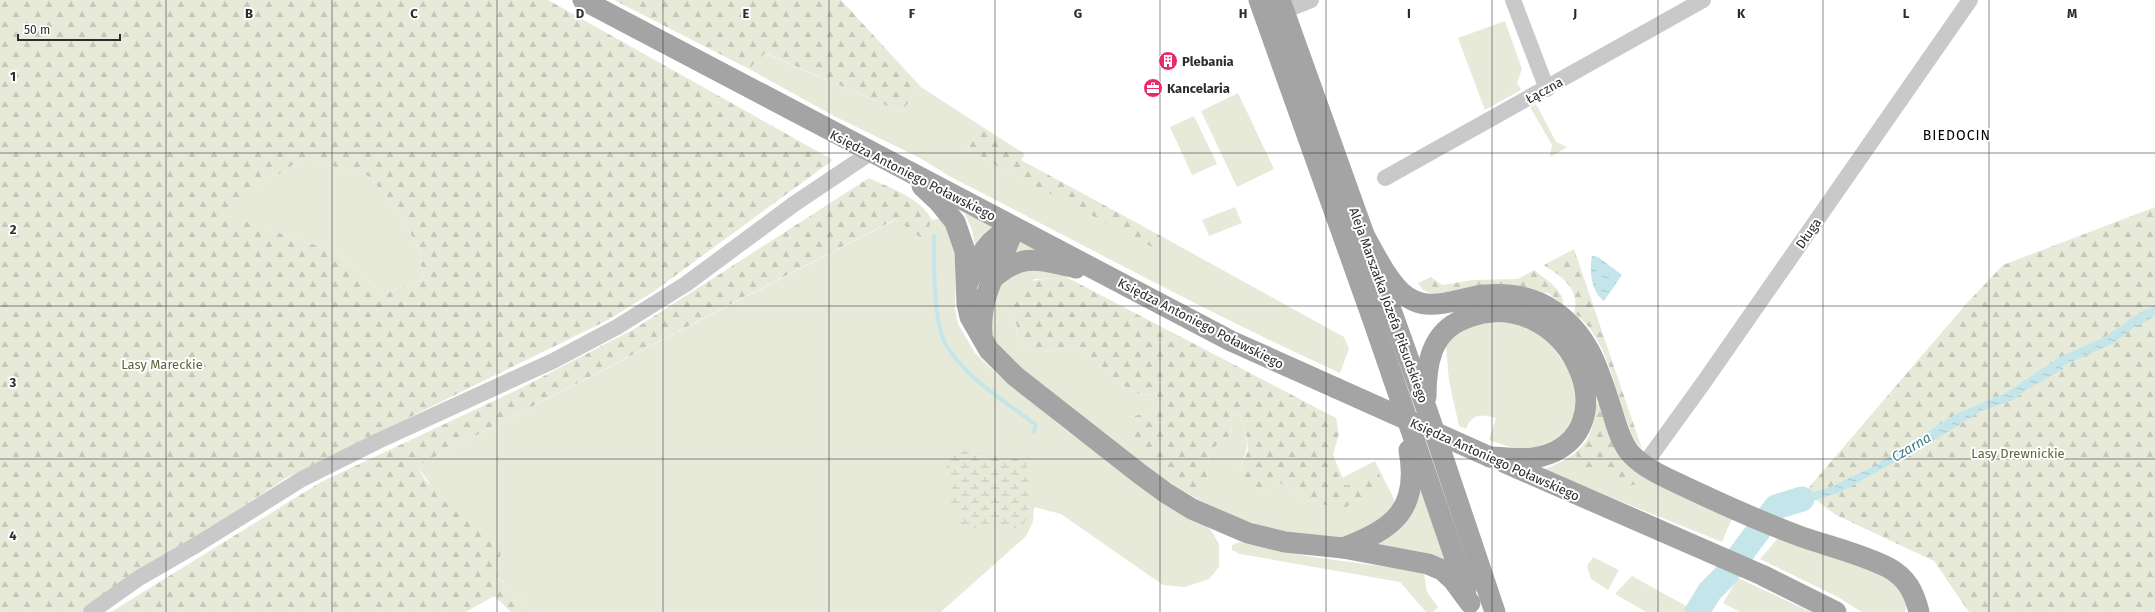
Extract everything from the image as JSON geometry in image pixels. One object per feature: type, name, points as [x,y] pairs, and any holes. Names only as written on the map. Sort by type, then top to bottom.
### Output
[{"type":"main road","name":"Księdza Antoniego Poławskiego","points":[[583,0],[870,153],[1231,341],[1490,457],[1712,552],[1836,612]]},
{"type":"main road","name":"Aleja Marszałka Józefa Piłsudskiego","points":[[1259,0],[1399,395],[1472,608]]},
{"type":"main road","name":"Aleja Marszałka Józefa Piłsudskiego","points":[[1282,5],[1428,413],[1495,612]]},
{"type":"main road","points":[[902,169],[938,201],[955,222],[965,251],[967,304],[970,317],[983,340],[1001,364],[1140,474],[1192,509],[1232,527],[1266,538],[1307,546],[1343,548],[1428,564],[1442,570],[1453,580],[1472,608]]},
{"type":"main road","points":[[966,288],[988,244],[1000,233],[1014,227]]},
{"type":"main road","points":[[983,340],[981,316],[990,281],[1009,245],[1014,227]]},
{"type":"main road","points":[[1364,235],[1391,280],[1408,297],[1427,306],[1484,295],[1520,297],[1547,307],[1568,322],[1584,339],[1595,360],[1616,424],[1626,448],[1644,465],[1660,475],[1739,512],[1790,533],[1889,568],[1900,575],[1910,586],[1917,609]]},
{"type":"main road","points":[[990,281],[1000,272],[1014,264],[1035,259],[1106,275]]},
{"type":"main road","points":[[1428,413],[1426,381],[1431,354],[1438,337],[1452,325],[1473,316],[1500,312],[1525,316],[1549,329],[1569,349],[1582,375],[1585,402],[1580,425],[1566,444],[1547,455],[1532,458],[1490,457]]},
{"type":"main road","points":[[1343,548],[1384,530],[1394,520],[1405,504],[1412,468],[1399,395]]},
{"type":"street","points":[[1282,5],[1311,0]]},
{"type":"street","points":[[1513,0],[1547,89]]},
{"type":"street","name":"Łączna","points":[[1385,178],[1547,89],[1703,0]]},
{"type":"street","name":"Długa","points":[[1644,465],[1704,382],[1970,0]]},
{"type":"street","points":[[91,612],[139,578],[198,544],[302,479],[378,441],[553,360],[617,327],[686,284],[794,204],[870,153]]},
{"type":"green space","name":"Lasy Mareckie","points":[[0,0],[548,0],[833,160],[653,292],[606,321],[286,478],[81,612],[0,612]],"holes":[[[303,158],[369,176],[400,214],[419,249],[423,279],[383,294],[336,252],[221,213]]]},
{"type":"green space","points":[[614,0],[841,0],[921,87],[901,112],[765,53],[749,69]]},
{"type":"green space","points":[[1505,21],[1522,69],[1517,83],[1521,90],[1485,110],[1458,38]]},
{"type":"green space","points":[[764,53],[901,112],[921,87],[981,126],[967,150],[1154,247],[1161,236],[1344,337],[1349,349],[1340,373],[1290,350],[1143,277],[949,176],[920,158],[836,117],[749,69]]},
{"type":"green space","points":[[1238,93],[1274,169],[1237,187],[1201,111]]},
{"type":"green space","points":[[1536,104],[1556,142],[1567,147],[1550,157],[1552,145],[1530,107]]},
{"type":"green space","points":[[1194,116],[1217,164],[1192,175],[1170,127]]},
{"type":"green space","points":[[981,126],[1025,154],[1021,160],[1161,236],[1154,248],[967,150]]},
{"type":"green space","points":[[303,158],[369,176],[400,214],[419,249],[423,279],[383,294],[336,252],[220,213]]},
{"type":"green space","points":[[869,178],[904,194],[927,212],[932,220],[921,238],[896,219],[417,466],[426,481],[501,548],[498,577],[536,612],[511,612],[494,596],[466,612],[111,612],[321,482],[519,389],[634,329]]},
{"type":"green space","points":[[1235,207],[1242,223],[1209,236],[1202,220]]},
{"type":"green space","name":"Lasy Drewnickie","points":[[2155,207],[2155,612],[1969,612],[1934,561],[1836,515],[1805,492],[1967,303],[2003,265]]},
{"type":"green space","points":[[965,214],[994,227],[976,251],[972,230]]},
{"type":"green space","points":[[943,218],[956,245],[955,310],[958,324],[975,353],[996,373],[1067,431],[1211,530],[1219,544],[1219,567],[1209,579],[1185,587],[1163,585],[1061,514],[1034,507],[1033,522],[1026,536],[941,612],[536,612],[498,577],[417,466],[897,219],[921,238],[932,220]]},
{"type":"green space","points":[[1020,240],[1047,254],[1008,259]]},
{"type":"green space","points":[[1574,249],[1642,449],[1630,431],[1611,371],[1600,345],[1593,333],[1574,313],[1575,297],[1572,290],[1563,279],[1544,265]]},
{"type":"green space","points":[[1022,268],[1058,271],[1068,278],[1034,279],[1011,317],[1017,325],[1016,334],[1021,346],[1034,351],[1046,352],[1070,345],[1089,356],[1113,378],[1131,390],[1144,395],[1156,393],[1161,408],[1131,417],[1207,483],[1209,451],[1232,434],[1230,415],[1239,414],[1246,436],[1247,448],[1239,470],[1257,494],[1280,483],[1311,503],[1346,486],[1342,478],[1375,461],[1395,501],[1390,510],[1382,518],[1352,535],[1339,538],[1316,537],[1262,526],[1231,515],[1201,501],[1145,466],[1032,379],[1019,368],[998,344],[991,332],[989,320],[997,289],[1001,281]]},
{"type":"green space","points":[[1534,270],[1558,290],[1563,300],[1563,305],[1548,293],[1498,284],[1433,294],[1423,290],[1418,283],[1431,277],[1442,285],[1473,280],[1518,279]]},
{"type":"green space","points":[[1068,278],[1336,418],[1339,434],[1333,455],[1346,486],[1379,473],[1382,486],[1346,507],[1311,503],[1280,483],[1257,494],[1244,488],[1239,470],[1248,451],[1247,438],[1239,414],[1230,415],[1232,434],[1209,451],[1207,483],[1197,492],[1162,470],[1129,438],[1131,417],[1161,408],[1156,393],[1144,395],[1131,390],[1113,378],[1089,356],[1070,345],[1045,352],[1034,351],[1021,346],[1016,334],[1017,325],[1011,317],[1006,301],[1027,283],[1041,279]]},
{"type":"green space","points":[[1514,322],[1544,335],[1574,377],[1576,413],[1564,435],[1532,450],[1513,448],[1489,440],[1496,418],[1478,416],[1471,420],[1466,429],[1459,426],[1449,381],[1446,347],[1455,334],[1475,324]]},
{"type":"green space","points":[[1603,401],[1611,429],[1733,516],[1722,542],[1543,470],[1566,459],[1582,447],[1592,430],[1596,404]]},
{"type":"green space","points":[[1605,408],[1639,472],[1639,484],[1622,487],[1617,474],[1608,471],[1580,474],[1576,452],[1589,437],[1599,409]]},
{"type":"green space","points":[[956,449],[1022,460],[1027,464],[1029,507],[1024,523],[1020,529],[989,526],[965,529],[957,524],[959,514],[950,501],[952,491],[946,468],[948,455]]},
{"type":"green space","points":[[1419,486],[1445,560],[1374,543]]},
{"type":"green space","points":[[1778,538],[1862,564],[1892,579],[1900,586],[1904,593],[1906,599],[1905,612],[1862,612],[1836,596],[1760,559]]},
{"type":"green space","points":[[1239,542],[1306,556],[1424,572],[1427,592],[1438,607],[1433,612],[1426,612],[1400,582],[1240,554],[1232,550],[1232,545]]},
{"type":"green space","points":[[1593,557],[1619,570],[1608,590],[1591,579],[1587,566]]},
{"type":"green space","points":[[1632,576],[1697,612],[1646,612],[1615,594]]},
{"type":"green space","points":[[1738,578],[1811,612],[1740,612],[1723,603]]},
{"type":"water","points":[[1592,256],[1598,257],[1622,275],[1604,301],[1596,292],[1592,280]]},
{"type":"water","points":[[2155,305],[2155,316],[2130,330],[2112,344],[2063,366],[2063,369],[2029,388],[2013,400],[1981,411],[1938,438],[1841,492],[1809,502],[1788,506],[1774,514],[1766,511],[1774,504],[1828,488],[1879,464],[1881,461],[1956,414],[2006,393],[2058,358],[2106,336],[2136,315]]},
{"type":"waterway","points":[[934,236],[936,306],[941,333],[945,343],[953,356],[974,378],[1036,425],[1034,432]]},
{"type":"waterway","name":"Czarna","points":[[1697,612],[1710,591],[1724,577],[1776,507],[1802,499]]},
{"type":"place","name":"Plebania","points":[[1168,61]]},
{"type":"place","name":"Kancelaria","points":[[1153,88]]},
{"type":"district","name":"BIEDOCIN","points":[[1957,135]]}]
